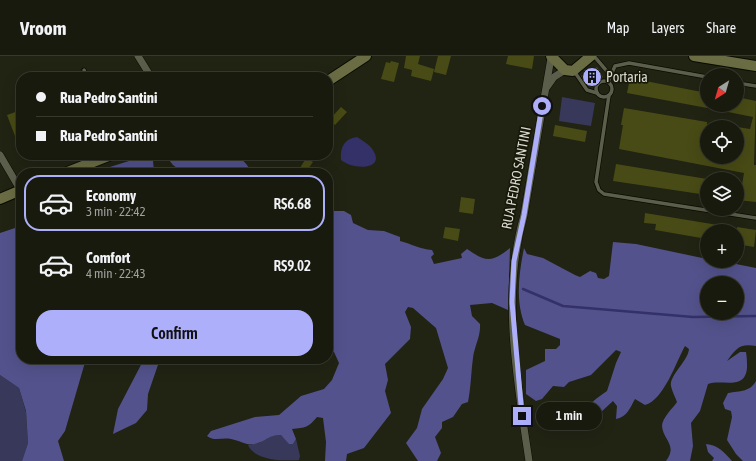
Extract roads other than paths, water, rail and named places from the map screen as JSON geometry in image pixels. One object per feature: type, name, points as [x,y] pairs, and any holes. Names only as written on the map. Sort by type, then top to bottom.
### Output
[{"type":"street","points":[[138,56],[148,72]]},
{"type":"street","points":[[333,78],[366,56]]},
{"type":"street","points":[[551,57],[569,70],[593,56]]},
{"type":"street","points":[[694,56],[756,66]]},
{"type":"street","name":"RUA PEDRO SANTINI","points":[[529,461],[520,400],[512,302],[514,261],[524,215],[551,57]]},
{"type":"street","name":"RUA PEDRO SANTINI","points":[[545,91],[554,77],[569,70]]},
{"type":"street","points":[[0,155],[16,182]]},
{"type":"street","points":[[78,168],[98,160]]},
{"type":"street","points":[[0,199],[16,192]]},
{"type":"lane","points":[[593,56],[611,76]]},
{"type":"lane","points":[[608,82],[615,66],[628,63],[700,76]]},
{"type":"lane","points":[[569,70],[587,90],[597,93],[602,97],[609,95]]},
{"type":"lane","points":[[597,93],[597,84],[602,81],[608,82]]},
{"type":"lane","points":[[608,82],[612,90],[609,95],[596,182],[599,190],[604,194],[756,218]]},
{"type":"lane","points":[[744,84],[756,86]]},
{"type":"waterway","points":[[523,289],[563,306],[693,317],[756,316]]},
{"type":"place","name":"Portaria","points":[[592,77]]}]
